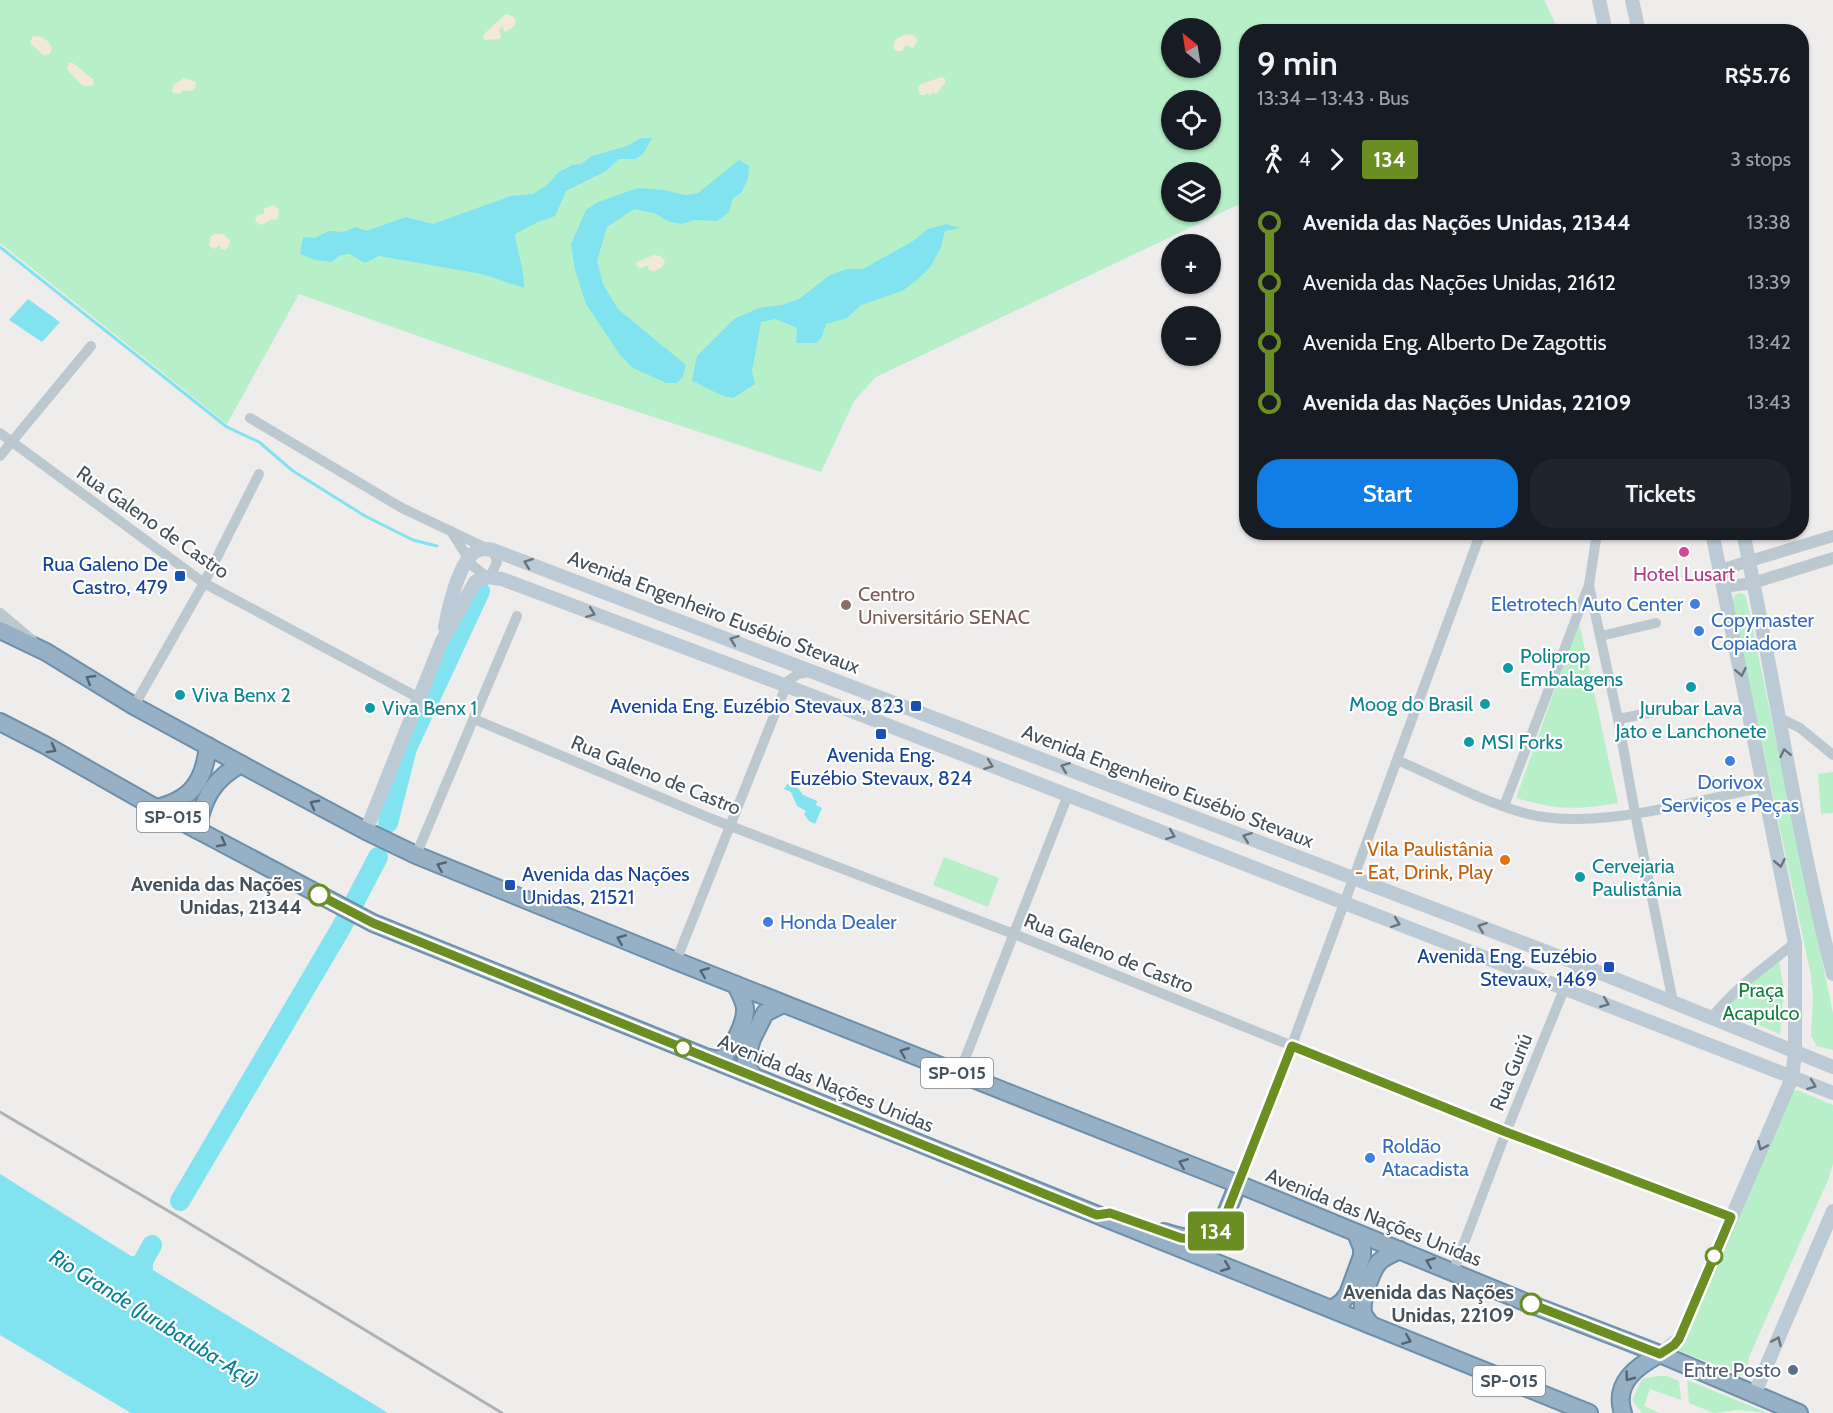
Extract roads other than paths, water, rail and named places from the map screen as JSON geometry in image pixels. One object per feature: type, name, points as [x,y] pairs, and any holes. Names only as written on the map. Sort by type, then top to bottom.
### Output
[{"type":"highway","name":"SP-015","points":[[0,630],[46,652],[134,706],[371,834]]},
{"type":"highway","name":"Avenida das Nações Unidas","points":[[0,722],[373,923],[1589,1413]]},
{"type":"highway","points":[[156,808],[172,804],[193,790],[202,773],[208,746]]},
{"type":"highway","points":[[197,830],[200,812],[216,782],[240,764]]},
{"type":"highway","name":"Avenida das Nações Unidas","points":[[371,834],[409,852],[676,961],[1238,1184],[1660,1354],[1799,1413]]},
{"type":"highway","points":[[708,1058],[719,1060],[728,1054],[745,1017],[744,1004],[736,985]]},
{"type":"highway","points":[[753,1076],[746,1058],[752,1039],[765,1013],[783,1004]]},
{"type":"highway","points":[[1097,1215],[1110,1213],[1181,1238],[1200,1239],[1221,1227],[1238,1184]]},
{"type":"highway","points":[[1332,1309],[1348,1294],[1362,1256],[1362,1248],[1356,1233]]},
{"type":"highway","points":[[1371,1325],[1364,1314],[1363,1303],[1368,1284],[1377,1264],[1386,1256],[1400,1250]]},
{"type":"highway","points":[[1623,1413],[1620,1401],[1621,1390],[1626,1380],[1641,1364],[1660,1354]]},
{"type":"main road","points":[[1599,0],[1604,24]]},
{"type":"main road","points":[[1632,0],[1636,24]]},
{"type":"main road","points":[[1660,1354],[1679,1339],[1792,1078],[1795,1052],[1795,943],[1714,540]]},
{"type":"main road","points":[[1745,540],[1778,717],[1828,934],[1833,974]]},
{"type":"main road","points":[[442,641],[448,607],[456,583],[468,559],[475,552],[490,549]]},
{"type":"main road","name":"Avenida Engenheiro Eusébio Stevaux","points":[[490,549],[1278,848],[1593,970],[1833,1067]]},
{"type":"main road","points":[[371,834],[418,698],[442,641],[475,582],[489,577],[787,686],[1833,1093]]},
{"type":"main road","points":[[1239,862],[1257,864],[1278,848]]},
{"type":"main road","points":[[1565,987],[1573,977],[1593,970]]},
{"type":"main road","points":[[1754,1395],[1833,1211]]},
{"type":"street","points":[[0,456],[91,346]]},
{"type":"street","name":"Avenida Engenheiro Eusébio Stevaux","points":[[250,418],[402,508],[490,549]]},
{"type":"street","name":"Rua Galeno de Castro","points":[[0,433],[204,583],[418,698]]},
{"type":"street","points":[[134,706],[204,583],[259,474]]},
{"type":"street","points":[[451,530],[476,569],[489,577],[497,562],[490,549]]},
{"type":"street","points":[[1720,570],[1833,536]]},
{"type":"street","points":[[1238,1184],[1292,1046],[1478,540]]},
{"type":"street","points":[[1504,807],[1589,585],[1595,540]]},
{"type":"street","points":[[1796,548],[1790,556],[1793,566],[1798,569]]},
{"type":"street","points":[[1724,587],[1753,583],[1833,558]]},
{"type":"street","points":[[1589,585],[1618,719],[1673,1002]]},
{"type":"street","points":[[0,614],[46,652]]},
{"type":"street","points":[[409,852],[474,719],[517,616]]},
{"type":"street","points":[[1601,636],[1656,623]]},
{"type":"street","points":[[676,961],[788,681],[798,674],[816,672]]},
{"type":"street","points":[[1618,719],[1675,708]]},
{"type":"street","points":[[1778,717],[1800,728],[1833,755]]},
{"type":"street","name":"Rua Galeno de Castro","points":[[474,719],[731,826],[1014,934],[1506,1132],[1731,1217]]},
{"type":"street","points":[[1397,760],[1504,807],[1555,819],[1585,819],[1635,813],[1764,787]]},
{"type":"street","points":[[959,1074],[1068,795]]},
{"type":"street","points":[[1712,1017],[1721,1005],[1751,977],[1795,943]]},
{"type":"street","name":"Rua Guriú","points":[[1452,1272],[1565,987]]},
{"type":"water","points":[[641,138],[652,138],[643,154],[635,159],[619,159],[606,171],[566,191],[555,216],[515,234],[524,288],[482,274],[379,256],[365,263],[349,254],[341,255],[331,262],[316,260],[300,254],[303,237],[315,238],[329,231],[343,232],[356,227],[366,231],[406,217],[433,224],[511,196],[533,194],[546,186],[559,172],[572,165],[581,164],[592,156],[627,146]]},
{"type":"water","points":[[739,160],[749,166],[748,178],[742,192],[733,198],[729,212],[717,221],[694,220],[682,224],[670,222],[654,213],[634,209],[607,227],[597,261],[603,284],[618,309],[686,365],[683,376],[677,383],[666,383],[633,368],[620,355],[586,304],[575,270],[571,244],[586,210],[598,202],[638,188],[664,190],[685,195],[698,193]]},
{"type":"water","points":[[946,224],[960,228],[945,231],[941,247],[931,266],[917,280],[902,291],[861,305],[847,318],[826,324],[822,337],[816,343],[796,343],[797,328],[776,319],[761,322],[752,371],[755,384],[733,398],[692,381],[697,356],[734,319],[759,308],[782,305],[799,299],[830,275],[847,269],[863,269],[913,241],[928,229]]},
{"type":"water","points":[[28,299],[60,322],[42,342],[9,320]]},
{"type":"water","points":[[787,784],[798,788],[803,795],[817,801],[816,805],[822,808],[815,824],[809,821],[804,814],[806,811],[797,806],[791,792],[784,789]]},
{"type":"water","name":"Rio Grande (Jurubatuba-Açú)","points":[[0,1174],[131,1256],[148,1251],[152,1256],[153,1270],[388,1413],[131,1413],[0,1335]]},
{"type":"waterway","points":[[0,247],[227,427],[259,442],[293,471],[365,516],[413,540],[437,546]]},
{"type":"waterway","points":[[388,823],[407,748],[480,591]]},
{"type":"waterway","points":[[180,1201],[341,928],[378,857]]},
{"type":"waterway","points":[[136,1274],[152,1245]]},
{"type":"railway","points":[[0,1112],[182,1219],[502,1413]]},
{"type":"place","name":"Hotel Lusart","points":[[1684,552]]},
{"type":"place","name":"Rua Galeno De Castro, 479","points":[[180,576]]},
{"type":"place","name":"Eletrotech Auto Center","points":[[1695,604]]},
{"type":"place","name":"Centro Universitário SENAC","points":[[846,605]]},
{"type":"place","name":"Copymaster Copiadora","points":[[1699,631]]},
{"type":"place","name":"Poliprop Embalagens","points":[[1508,668]]},
{"type":"place","name":"Jurubar Lava Jato e Lanchonete","points":[[1691,687]]},
{"type":"place","name":"Viva Benx 2","points":[[180,695]]},
{"type":"place","name":"Moog do Brasil","points":[[1485,704]]},
{"type":"place","name":"Avenida Eng. Euzébio Stevaux, 823","points":[[916,706]]},
{"type":"place","name":"Viva Benx 1","points":[[370,708]]},
{"type":"place","name":"Avenida Eng. Euzébio Stevaux, 824","points":[[881,734]]},
{"type":"place","name":"MSI Forks","points":[[1469,742]]},
{"type":"place","name":"Dorivox Serviços e Peças","points":[[1730,761]]},
{"type":"place","name":"Vila Paulistânia - Eat, Drink, Play","points":[[1505,860]]},
{"type":"place","name":"Cervejaria Paulistânia","points":[[1580,877]]},
{"type":"place","name":"Avenida das Nações Unidas, 21521","points":[[510,885]]},
{"type":"place","name":"Avenida das Nações Unidas, 21344","points":[[319,895]]},
{"type":"place","name":"Honda Dealer","points":[[768,922]]},
{"type":"place","name":"Avenida Eng. Euzébio Stevaux, 1469","points":[[1609,967]]},
{"type":"place","name":"Roldão Atacadista","points":[[1370,1158]]},
{"type":"place","name":"Avenida das Nações Unidas, 22109","points":[[1531,1304]]},
{"type":"place","name":"Entre Posto","points":[[1793,1370]]},
{"type":"park label","name":"Praça Acapulco","points":[[1761,1002]]}]
